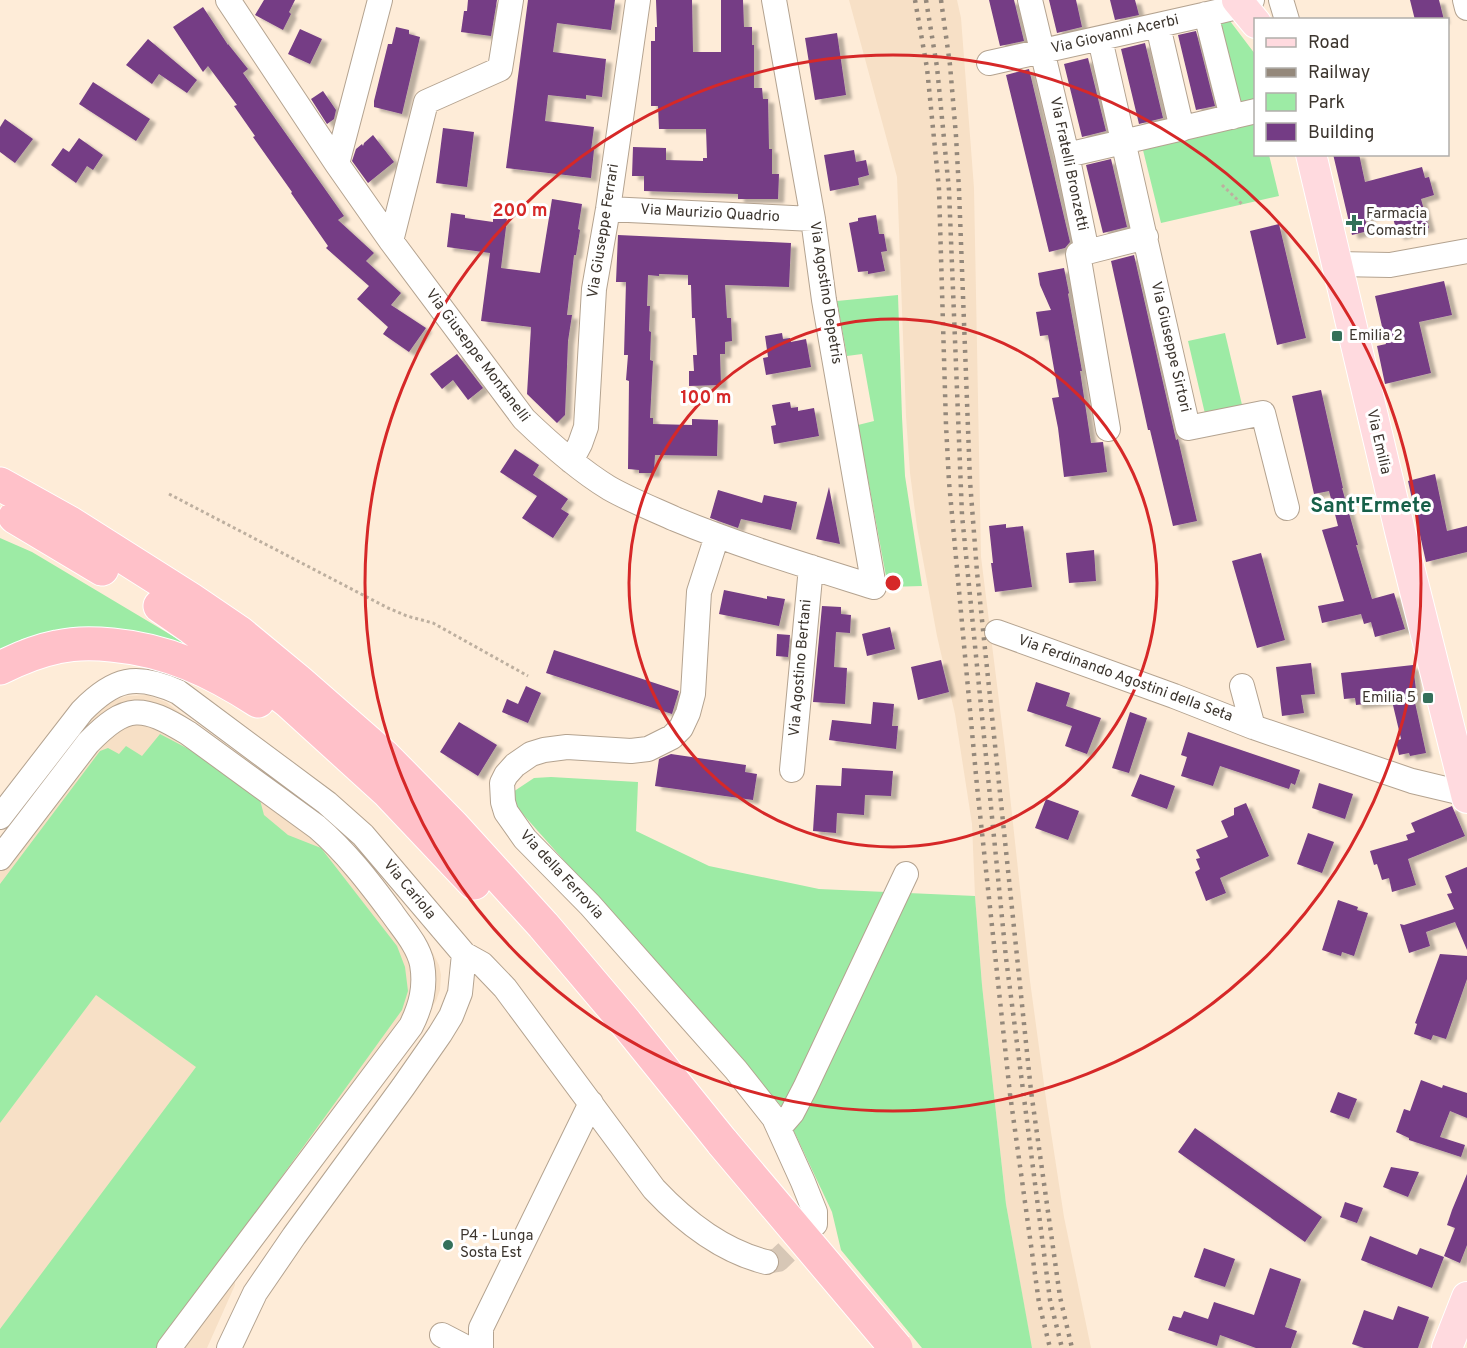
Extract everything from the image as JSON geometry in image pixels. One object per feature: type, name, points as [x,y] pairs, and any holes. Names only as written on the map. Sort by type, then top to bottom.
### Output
[{"type":"highway","points":[[0,484],[70,523],[190,598],[240,633],[386,757],[453,826],[543,925],[626,1023],[715,1151],[867,1348]]},
{"type":"highway","points":[[0,508],[133,587],[192,628],[288,700],[372,776],[445,851],[528,942],[642,1077],[715,1151],[896,1348]]},
{"type":"highway","points":[[0,668],[58,646],[101,644],[157,652],[213,674],[239,688],[302,736],[372,776]]},
{"type":"main road","name":"Via Emilia","points":[[1311,156],[1400,531],[1467,796]]},
{"type":"main road","points":[[1447,1348],[1467,1297]]},
{"type":"street","name":"Via Giuseppe Montanelli","points":[[228,0],[391,241],[524,419],[571,461],[607,486],[639,504],[717,536],[873,587]]},
{"type":"street","points":[[337,164],[380,0]]},
{"type":"street","points":[[391,241],[426,102],[500,69],[511,0]]},
{"type":"street","name":"Via Giuseppe Ferrari","points":[[571,461],[586,427],[593,300],[638,0]]},
{"type":"street","name":"Via Agostino Depetris","points":[[774,0],[813,219],[824,300],[873,587]]},
{"type":"street","name":"Via Fratelli Bronzetti","points":[[1030,0],[1067,155],[1087,252],[1078,254],[1108,429]]},
{"type":"street","points":[[1281,0],[1287,18]]},
{"type":"street","points":[[1465,0],[1467,8]]},
{"type":"street","name":"Via Giovanni Acerbi","points":[[989,63],[1246,7]]},
{"type":"street","points":[[1206,14],[1232,117]]},
{"type":"street","points":[[1158,26],[1182,129]]},
{"type":"street","name":"Via Giuseppe Sirtori","points":[[1100,39],[1188,428],[1263,413],[1287,508]]},
{"type":"street","points":[[1067,155],[1254,112]]},
{"type":"street","name":"Via Maurizio Quadrio","points":[[608,209],[813,219]]},
{"type":"street","points":[[1087,252],[1146,237]]},
{"type":"street","points":[[1337,264],[1390,265],[1467,250]]},
{"type":"street","name":"Via della Ferrovia","points":[[717,536],[699,592],[693,694],[681,728],[672,737],[648,750],[567,747],[531,754],[515,765],[506,775],[502,783],[503,802],[506,812],[525,839],[590,904],[736,1070],[774,1118],[815,1212],[815,1224]]},
{"type":"street","name":"Via Agostino Bertani","points":[[792,770],[811,567]]},
{"type":"street","name":"Via Ferdinando Agostini della Seta","points":[[997,632],[1253,727],[1412,781],[1467,796]]},
{"type":"street","name":"Via Cariola","points":[[0,818],[92,700],[124,681],[151,682],[178,692],[327,803],[363,835],[464,954]]},
{"type":"street","name":"Via Ferdinando Agostini della Seta","points":[[1242,686],[1253,727]]},
{"type":"street","points":[[0,858],[88,743],[103,728],[131,712],[150,713],[188,733],[335,843],[377,894],[410,938],[419,955],[422,969],[422,1001],[411,1026],[169,1348]]},
{"type":"street","points":[[779,1128],[792,1113],[805,1088],[906,874]]},
{"type":"street","points":[[229,1348],[255,1293],[451,1016],[460,993],[464,954],[482,964],[505,988],[654,1190],[684,1219],[702,1232],[751,1258],[766,1262]]},
{"type":"street","points":[[481,1348],[481,1328],[591,1103]]},
{"type":"street","points":[[442,1335],[467,1348]]},
{"type":"path","points":[[1222,185],[1242,204]]},
{"type":"path","points":[[169,495],[388,608],[433,623],[528,676]]},
{"type":"shaded area","points":[[849,0],[957,0],[961,18],[974,188],[981,557],[1030,981],[1047,1106],[1064,1217],[1091,1348],[1032,1348],[1031,1345],[1006,1204],[982,985],[972,824],[955,714],[937,636],[917,527],[910,473],[897,177]]},
{"type":"shaded area","points":[[147,695],[166,702],[319,816],[375,876],[433,953],[441,975],[440,990],[429,1012],[235,1280],[235,1285],[207,1348],[0,1348],[0,843],[96,714],[110,702],[127,696]]},
{"type":"green space","points":[[1230,21],[1254,53],[1254,104],[1238,109],[1215,26]]},
{"type":"green space","points":[[1254,119],[1254,156],[1269,156],[1279,196],[1161,223],[1142,146]]},
{"type":"green space","points":[[898,295],[905,476],[922,586],[888,587],[858,425],[874,421],[862,354],[847,356],[837,301]]},
{"type":"green space","points":[[1225,333],[1243,409],[1206,418],[1188,341]]},
{"type":"green space","points":[[0,538],[32,552],[203,654],[60,631],[22,639],[0,654]]},
{"type":"green space","points":[[160,734],[198,754],[260,800],[264,815],[288,835],[321,848],[397,946],[405,967],[408,991],[402,1010],[158,1348],[0,1348],[0,1329],[196,1067],[96,995],[0,1123],[0,884],[100,751],[108,748],[119,754],[126,746],[142,756]]},
{"type":"green space","points":[[534,778],[638,782],[636,831],[709,866],[819,889],[975,896],[982,985],[1006,1204],[1032,1348],[922,1348],[841,1250],[832,1212],[783,1108],[507,796]]},
{"type":"building","points":[[264,0],[295,0],[283,30],[255,15]]},
{"type":"building","points":[[468,0],[497,0],[491,36],[461,32]]},
{"type":"building","points":[[528,0],[615,0],[611,30],[557,23],[553,52],[606,59],[602,97],[586,95],[586,99],[548,95],[545,121],[594,127],[591,178],[506,168]]},
{"type":"building","points":[[656,0],[692,0],[693,52],[721,52],[721,0],[743,0],[744,27],[752,27],[754,88],[762,88],[763,99],[768,99],[769,149],[772,149],[772,174],[779,174],[778,199],[738,199],[738,194],[644,191],[644,176],[632,176],[633,147],[666,148],[666,160],[703,161],[703,158],[707,158],[706,129],[659,129],[658,106],[651,106],[651,41],[655,41],[655,27],[657,27]]},
{"type":"building","points":[[989,0],[1014,0],[1024,41],[1000,46]]},
{"type":"building","points":[[1049,0],[1076,0],[1082,27],[1057,33]]},
{"type":"building","points":[[1110,0],[1135,0],[1139,15],[1115,20]]},
{"type":"building","points":[[1410,0],[1439,0],[1444,18],[1414,18]]},
{"type":"building","points":[[203,7],[228,45],[248,69],[243,73],[344,216],[338,220],[374,253],[366,261],[401,293],[391,305],[426,328],[409,352],[383,334],[388,327],[357,299],[369,286],[326,248],[328,246],[253,137],[255,136],[234,106],[237,105],[208,66],[203,72],[173,27]]},
{"type":"building","points":[[396,27],[409,30],[409,34],[420,37],[402,114],[374,107],[388,44],[392,44]]},
{"type":"building","points":[[300,29],[322,39],[310,64],[288,54]]},
{"type":"building","points":[[1196,31],[1215,106],[1196,110],[1178,35]]},
{"type":"building","points":[[837,33],[846,95],[815,100],[805,38]]},
{"type":"building","points":[[148,39],[197,80],[187,93],[159,74],[152,84],[126,65]]},
{"type":"building","points":[[1145,43],[1163,118],[1139,124],[1121,49]]},
{"type":"building","points":[[1088,58],[1106,131],[1082,137],[1064,64]]},
{"type":"building","points":[[1029,69],[1070,242],[1065,248],[1049,252],[1006,75]]},
{"type":"building","points":[[93,82],[150,119],[136,141],[79,104]]},
{"type":"building","points":[[323,91],[336,110],[334,119],[327,124],[311,99]]},
{"type":"building","points":[[5,119],[33,139],[15,163],[0,152],[0,127]]},
{"type":"building","points":[[443,128],[474,132],[467,187],[436,183]]},
{"type":"building","points":[[373,135],[394,162],[368,183],[352,161],[356,149],[362,144],[363,146]]},
{"type":"building","points":[[79,138],[103,155],[93,170],[87,166],[76,183],[51,165],[63,148],[69,152]]},
{"type":"building","points":[[854,150],[856,162],[866,160],[869,175],[858,178],[859,185],[830,191],[824,155]]},
{"type":"building","points":[[1333,156],[1359,156],[1365,182],[1422,167],[1425,178],[1429,177],[1434,195],[1421,199],[1429,228],[1398,236],[1391,211],[1365,218],[1368,231],[1352,235]]},
{"type":"building","points":[[1111,159],[1127,227],[1103,233],[1086,165]]},
{"type":"building","points":[[552,199],[582,204],[567,315],[572,315],[568,341],[565,415],[557,423],[527,394],[531,327],[481,321],[490,253],[447,247],[451,213],[465,215],[465,218],[493,222],[493,217],[507,219],[501,268],[540,273]]},
{"type":"building","points":[[876,215],[879,234],[884,234],[887,251],[881,252],[885,271],[868,274],[868,271],[858,272],[849,223],[858,221],[858,218]]},
{"type":"building","points":[[1279,224],[1306,338],[1277,345],[1250,231]]},
{"type":"building","points":[[618,235],[791,243],[789,287],[725,285],[727,318],[731,318],[732,341],[725,342],[725,354],[720,354],[721,385],[689,386],[689,371],[694,371],[693,355],[697,355],[695,318],[692,318],[691,285],[688,285],[688,275],[648,275],[650,360],[653,361],[650,418],[653,418],[653,424],[692,425],[692,419],[718,420],[717,456],[655,455],[654,473],[639,473],[639,470],[628,469],[629,381],[626,380],[628,355],[624,355],[626,282],[616,282]]},
{"type":"building","points":[[1134,255],[1197,521],[1173,526],[1150,430],[1148,430],[1111,261]]},
{"type":"building","points":[[1064,268],[1082,371],[1080,371],[1091,443],[1103,442],[1107,472],[1064,477],[1052,398],[1059,397],[1048,335],[1040,336],[1036,312],[1051,310],[1040,285],[1038,273]]},
{"type":"building","points":[[1444,281],[1452,315],[1419,322],[1431,373],[1385,384],[1377,346],[1386,344],[1375,296]]},
{"type":"building","points":[[782,333],[783,339],[790,338],[791,342],[806,339],[811,367],[766,375],[763,358],[768,357],[765,336]]},
{"type":"building","points":[[457,354],[483,388],[468,400],[453,380],[442,389],[430,374]]},
{"type":"building","points":[[1321,390],[1342,488],[1372,599],[1394,593],[1405,629],[1375,637],[1371,622],[1364,624],[1361,614],[1322,623],[1318,606],[1344,601],[1322,530],[1338,526],[1329,491],[1314,494],[1292,396]]},
{"type":"building","points":[[790,402],[791,408],[798,407],[798,411],[814,408],[819,436],[774,444],[771,426],[776,425],[772,405]]},
{"type":"building","points":[[515,449],[539,465],[533,475],[568,499],[561,509],[569,514],[553,538],[522,518],[537,496],[500,472]]},
{"type":"building","points":[[1435,474],[1447,531],[1467,526],[1467,552],[1426,562],[1408,481]]},
{"type":"building","points":[[829,487],[840,544],[816,539]]},
{"type":"building","points":[[718,490],[762,503],[764,495],[797,502],[791,530],[741,519],[738,528],[710,518]]},
{"type":"building","points":[[1006,524],[1006,528],[1023,526],[1032,587],[995,592],[989,526]]},
{"type":"building","points":[[1094,550],[1096,581],[1069,583],[1066,553]]},
{"type":"building","points":[[1261,553],[1285,640],[1257,648],[1232,561]]},
{"type":"building","points":[[724,590],[767,599],[767,596],[785,599],[779,626],[719,614]]},
{"type":"building","points":[[822,606],[841,607],[841,614],[851,615],[850,633],[836,632],[834,667],[847,668],[845,704],[813,702]]},
{"type":"building","points":[[890,627],[895,649],[867,656],[862,634]]},
{"type":"building","points":[[777,634],[790,635],[788,657],[776,656]]},
{"type":"building","points":[[554,650],[679,691],[672,714],[546,673]]},
{"type":"building","points":[[941,660],[949,692],[918,700],[911,667]]},
{"type":"building","points":[[1311,663],[1315,694],[1301,695],[1304,713],[1282,716],[1276,667]]},
{"type":"building","points":[[1413,665],[1417,698],[1414,698],[1426,753],[1410,756],[1409,753],[1399,755],[1396,741],[1401,739],[1392,701],[1356,705],[1355,698],[1344,699],[1341,673]]},
{"type":"building","points":[[1036,682],[1070,693],[1066,706],[1101,718],[1087,754],[1065,746],[1072,726],[1027,711]]},
{"type":"building","points":[[526,686],[541,693],[528,723],[502,712],[507,699],[518,704]]},
{"type":"building","points":[[873,702],[894,704],[892,726],[898,726],[896,749],[829,740],[832,720],[871,724]]},
{"type":"building","points":[[1130,712],[1147,718],[1129,773],[1112,768]]},
{"type":"building","points":[[459,722],[497,745],[478,776],[440,752]]},
{"type":"building","points":[[1188,732],[1300,770],[1295,785],[1291,783],[1289,789],[1220,766],[1213,786],[1181,776],[1187,757],[1181,755]]},
{"type":"building","points":[[671,754],[746,765],[745,772],[757,774],[753,800],[655,786],[659,759]]},
{"type":"building","points":[[842,768],[893,771],[891,796],[865,795],[864,815],[837,813],[836,833],[813,831],[816,785],[841,786]]},
{"type":"building","points":[[1140,774],[1175,786],[1167,809],[1131,796]]},
{"type":"building","points":[[1319,783],[1353,794],[1345,819],[1312,808]]},
{"type":"building","points":[[1046,799],[1079,811],[1068,840],[1035,828]]},
{"type":"building","points":[[1246,803],[1269,856],[1220,878],[1226,893],[1206,901],[1195,872],[1200,869],[1196,859],[1200,858],[1196,850],[1228,837],[1221,821],[1234,815],[1234,808]]},
{"type":"building","points":[[1452,806],[1465,836],[1408,859],[1416,885],[1392,892],[1389,878],[1382,880],[1370,851],[1408,840],[1406,835],[1415,832],[1411,823]]},
{"type":"building","points":[[1308,833],[1334,842],[1322,873],[1297,864]]},
{"type":"building","points":[[1467,867],[1467,950],[1455,922],[1426,932],[1430,946],[1409,953],[1400,924],[1404,925],[1454,909],[1447,894],[1452,893],[1445,876]]},
{"type":"building","points":[[1338,900],[1368,913],[1354,956],[1342,952],[1341,956],[1322,950]]},
{"type":"building","points":[[1440,954],[1467,956],[1467,979],[1446,1039],[1433,1035],[1431,1040],[1414,1034],[1417,1024],[1415,1023]]},
{"type":"building","points":[[1421,1080],[1442,1088],[1443,1085],[1467,1093],[1467,1118],[1450,1111],[1440,1137],[1465,1145],[1461,1157],[1409,1140],[1396,1132],[1404,1109],[1410,1111]]},
{"type":"building","points":[[1338,1092],[1357,1099],[1349,1119],[1330,1112]]},
{"type":"building","points":[[1195,1128],[1322,1217],[1305,1242],[1178,1152]]},
{"type":"building","points":[[1391,1167],[1419,1172],[1408,1197],[1383,1187]]},
{"type":"building","points":[[1467,1174],[1467,1245],[1460,1263],[1444,1256],[1455,1228],[1447,1225]]},
{"type":"building","points":[[1345,1202],[1363,1208],[1357,1223],[1340,1217]]},
{"type":"building","points":[[1370,1236],[1417,1255],[1420,1248],[1444,1257],[1432,1288],[1361,1260]]},
{"type":"building","points":[[1204,1248],[1235,1259],[1225,1287],[1194,1277]]},
{"type":"building","points":[[1270,1268],[1301,1279],[1285,1327],[1297,1331],[1291,1348],[1256,1348],[1220,1335],[1217,1346],[1168,1330],[1173,1316],[1181,1318],[1184,1311],[1208,1319],[1214,1302],[1254,1315]]},
{"type":"building","points":[[1398,1306],[1429,1317],[1418,1348],[1364,1348],[1352,1344],[1364,1310],[1393,1320]]},
{"type":"tunnel","points":[[766,1262],[778,1260],[813,1227]]},
{"type":"railway","points":[[915,0],[927,68],[939,189],[949,482],[977,786],[1010,1094],[1039,1303],[1050,1348]]},
{"type":"railway","points":[[926,0],[937,67],[949,190],[962,515],[1006,958],[1050,1300],[1062,1348]]},
{"type":"railway","points":[[941,0],[950,65],[956,136],[970,481],[977,572],[1031,1091],[1060,1297],[1072,1348]]},
{"type":"place","name":"Farmacia Comastri","points":[[1354,223]]},
{"type":"place","name":"Emilia 2","points":[[1337,336]]},
{"type":"place","name":"Emilia 5","points":[[1428,698]]},
{"type":"place","name":"P4 - Lunga Sosta Est","points":[[448,1245]]},
{"type":"district","name":"Sant'Ermete","points":[[1371,506]]}]
